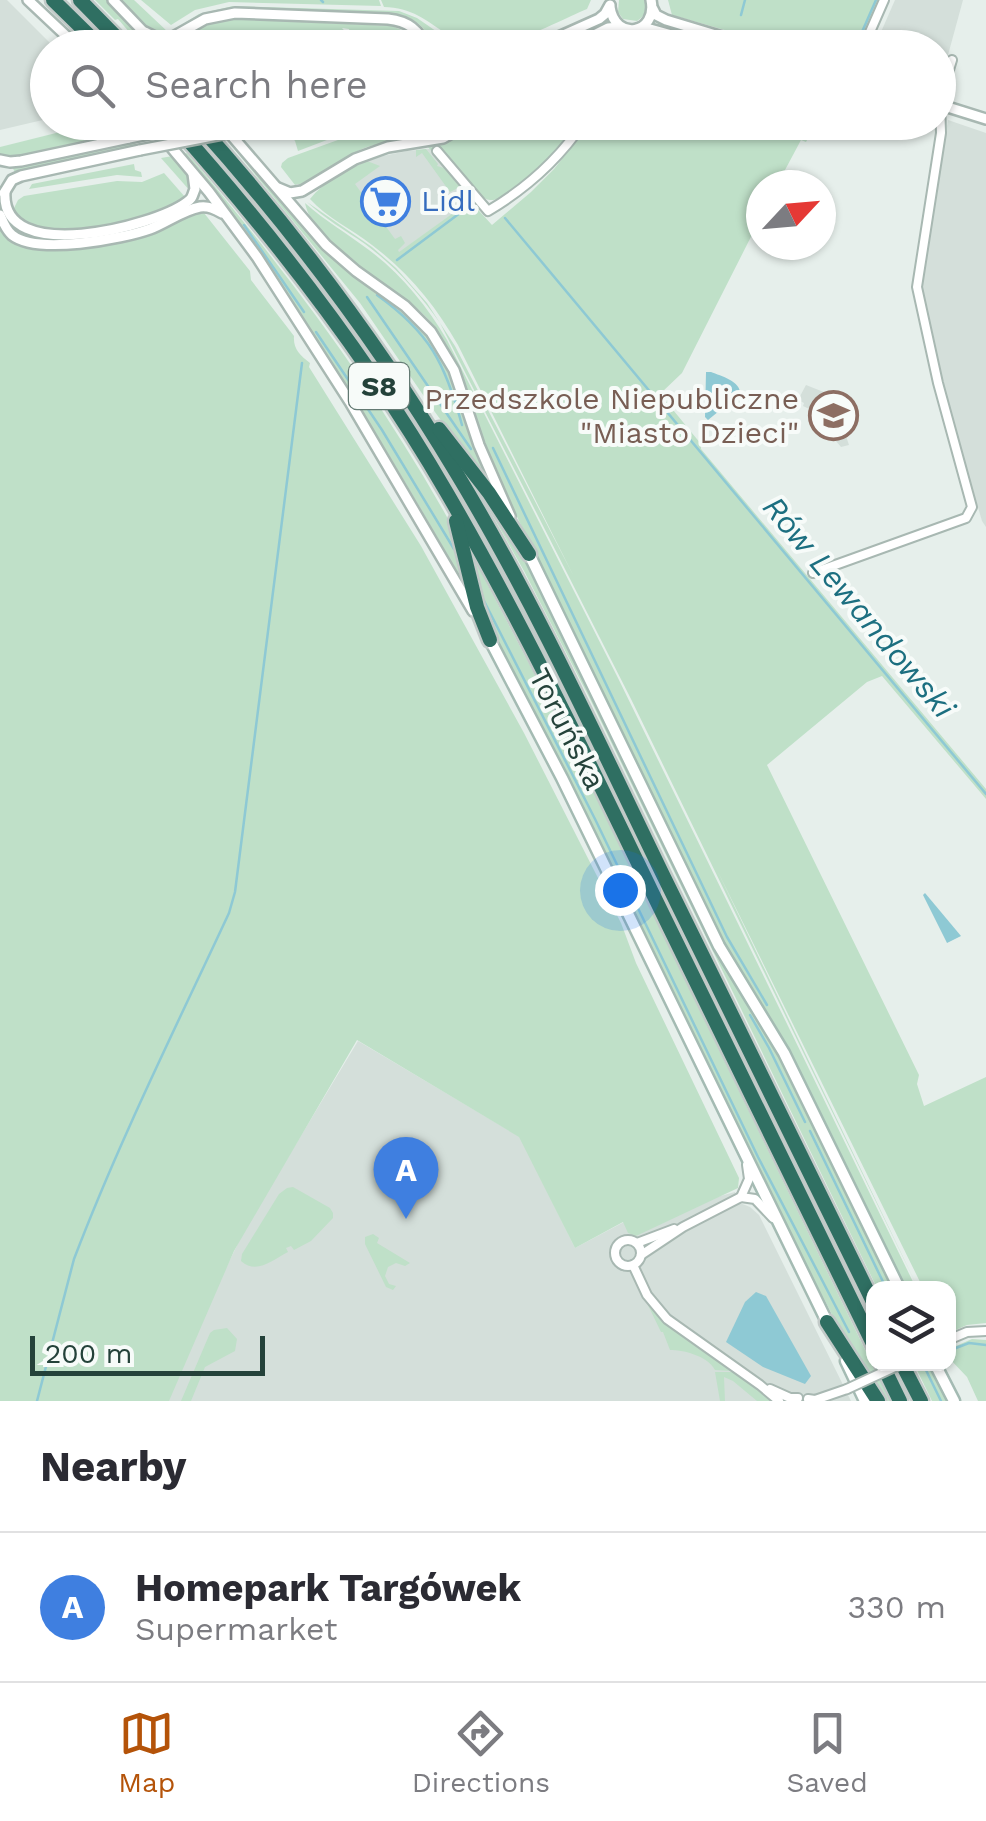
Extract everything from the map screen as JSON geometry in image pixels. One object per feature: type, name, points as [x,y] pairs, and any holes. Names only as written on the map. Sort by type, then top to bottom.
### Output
[{"type":"highway","points":[[54,0],[84,30]]},
{"type":"highway","points":[[80,0],[109,30]]},
{"type":"highway","name":"Toruńska","points":[[188,140],[300,275],[395,409],[445,490],[537,655],[866,1330]]},
{"type":"highway","name":"Toruńska","points":[[212,140],[301,247],[369,338],[460,477],[562,666],[866,1288]]},
{"type":"highway","points":[[410,399],[489,493],[529,554]]},
{"type":"highway","points":[[445,490],[466,556],[476,607],[490,640]]},
{"type":"highway","points":[[826,1322],[878,1401]]},
{"type":"highway","points":[[885,1371],[900,1401]]},
{"type":"highway","points":[[906,1371],[921,1401]]},
{"type":"main road","name":"Toruńska","points":[[529,554],[719,946],[784,1053],[896,1281]]},
{"type":"main road","name":"Toruńska","points":[[490,640],[562,778],[865,1401]]},
{"type":"main road","points":[[939,1371],[954,1401]]},
{"type":"street","points":[[28,0],[60,30]]},
{"type":"street","points":[[114,0],[143,30]]},
{"type":"street","points":[[871,30],[884,0]]},
{"type":"street","points":[[611,2],[611,16],[620,27]]},
{"type":"street","points":[[574,30],[599,19],[611,2]]},
{"type":"street","points":[[638,28],[650,19],[652,5]]},
{"type":"street","points":[[652,5],[656,16],[699,30]]},
{"type":"street","points":[[188,30],[205,19],[229,14],[388,19],[415,30]]},
{"type":"street","points":[[604,30],[660,30]]},
{"type":"street","points":[[956,110],[986,120]]},
{"type":"street","points":[[0,159],[16,162],[120,140]]},
{"type":"street","name":"Toruńska","points":[[165,140],[257,257],[350,402],[490,640]]},
{"type":"street","points":[[5,191],[21,176],[192,140]]},
{"type":"street","name":"Toruńska","points":[[235,140],[346,264],[413,312],[438,342],[454,370],[487,463],[529,554]]},
{"type":"street","points":[[272,184],[299,192],[355,159],[388,146],[433,140]]},
{"type":"street","points":[[437,152],[488,211],[530,182],[570,140]]},
{"type":"street","points":[[813,573],[966,518],[972,508],[917,287],[940,140]]},
{"type":"street","points":[[0,159],[9,171],[4,199],[10,214],[23,228],[50,234],[92,233],[134,225],[186,203],[196,184],[192,171]]},
{"type":"street","points":[[309,188],[301,206],[310,227]]},
{"type":"street","points":[[0,215],[11,234],[19,239],[70,244],[142,232],[198,208],[210,207],[228,216]]},
{"type":"street","points":[[742,1197],[749,1179],[743,1151]]},
{"type":"street","points":[[641,1255],[637,1243],[630,1239],[617,1244],[616,1259],[625,1266],[633,1265],[641,1255],[683,1227],[742,1197],[755,1199],[780,1227]]},
{"type":"street","points":[[637,1243],[683,1227]]},
{"type":"street","points":[[633,1265],[656,1308],[779,1401]]},
{"type":"street","points":[[956,1337],[986,1331]]},
{"type":"street","points":[[830,1401],[887,1371]]},
{"type":"street","points":[[760,1384],[802,1400],[847,1390]]},
{"type":"shaded area","points":[[0,0],[7,0],[37,30],[30,30],[30,123],[0,130]]},
{"type":"shaded area","points":[[895,0],[963,0],[955,30],[882,30]]},
{"type":"shaded area","points":[[956,123],[986,133],[986,527],[949,409],[921,287],[945,140],[956,140]]},
{"type":"shaded area","points":[[441,148],[480,195],[398,253],[344,178],[362,163],[383,156]]},
{"type":"shaded area","name":"Przedszkole Niepubliczne \"Miasto Dzieci\"","points":[[806,385],[839,398],[849,445],[841,447],[820,422],[824,416],[798,400]]},
{"type":"shaded area","points":[[358,1041],[520,1137],[575,1248],[624,1222],[735,1192],[740,1203],[759,1215],[851,1401],[164,1401],[246,1227]]},
{"type":"green space","points":[[95,0],[108,0],[138,30],[127,30]]},
{"type":"green space","points":[[122,0],[134,0],[166,30],[148,27]]},
{"type":"green space","points":[[141,0],[379,0],[381,6],[229,2],[195,10],[171,25]]},
{"type":"green space","points":[[381,0],[591,0],[587,9],[540,30],[439,30],[402,9],[384,7]]},
{"type":"green space","points":[[619,0],[644,0],[644,15],[637,21],[623,19],[618,12]]},
{"type":"green space","points":[[668,0],[880,0],[867,30],[724,30],[672,15]]},
{"type":"green space","points":[[233,6],[399,11],[434,30],[424,30],[408,18],[394,14],[230,8],[200,15],[175,29],[199,14]]},
{"type":"green space","points":[[236,19],[392,26],[402,30],[195,30]]},
{"type":"green space","points":[[30,140],[97,140],[19,157],[0,155],[0,147]]},
{"type":"green space","points":[[198,140],[251,198],[342,314],[456,487],[514,592],[595,751],[866,1308],[866,1315],[523,614],[410,418],[302,266]]},
{"type":"green space","points":[[294,140],[327,140],[298,151]]},
{"type":"green space","points":[[338,140],[398,140],[362,149],[301,186],[295,185],[281,167],[288,158]]},
{"type":"green space","points":[[452,140],[564,140],[525,181],[500,198],[490,200],[471,187],[441,149],[434,154],[428,147]]},
{"type":"green space","points":[[577,140],[801,140],[785,170],[746,170],[746,247],[682,373],[660,394],[701,449],[986,789],[986,799],[882,676],[867,682],[767,765],[919,1075],[917,1084],[924,1106],[986,1077],[986,1323],[956,1330],[956,1281],[920,1281],[717,870],[915,1281],[631,699],[440,323],[386,261],[307,202],[372,247],[396,268],[427,303],[455,346],[573,575],[458,345],[440,317],[398,267],[310,199],[329,181],[359,164],[367,161],[380,166],[355,184],[395,239],[401,236],[405,243],[399,252],[470,201],[492,225],[531,192]]},
{"type":"green space","points":[[135,143],[126,149],[15,172],[12,167],[120,144]]},
{"type":"green space","points":[[233,144],[329,254],[407,314],[433,341],[452,379],[495,494],[360,303]]},
{"type":"green space","points":[[426,149],[437,166],[444,168],[460,187],[450,192],[422,153],[416,157],[416,150]]},
{"type":"green space","points":[[184,154],[292,284],[389,421],[447,517],[466,587],[333,364],[262,257]]},
{"type":"green space","points":[[173,156],[191,177],[191,192],[161,158]]},
{"type":"green space","points":[[134,164],[142,177],[117,175],[29,189],[32,184]]},
{"type":"green space","points":[[164,173],[185,197],[183,200],[120,223],[95,229],[47,229],[28,223],[13,210],[24,196],[117,181],[142,182]]},
{"type":"green space","points":[[305,203],[392,269],[447,340],[618,678],[913,1281],[902,1281],[790,1052],[724,942],[502,486],[445,343],[413,305],[339,250],[312,220]]},
{"type":"green space","points":[[197,212],[204,213],[250,271],[251,280],[294,336],[298,351],[310,363],[421,546],[524,733],[621,923],[636,963],[739,1178],[738,1188],[636,1236],[628,1233],[623,1222],[575,1248],[519,1137],[357,1040],[234,1251],[169,1401],[0,1401],[0,226],[20,243],[87,246],[143,235]]},
{"type":"green space","points":[[469,474],[526,561],[716,950],[786,1069],[890,1281],[874,1281],[524,571]]},
{"type":"green space","points":[[470,551],[557,717],[866,1352],[866,1371],[875,1371],[890,1401],[882,1401],[837,1324],[760,1176],[488,627]]},
{"type":"green space","points":[[293,1187],[330,1208],[333,1218],[311,1241],[294,1250],[291,1246],[286,1248],[288,1252],[264,1265],[247,1265],[241,1261],[242,1254],[279,1194]]},
{"type":"green space","points":[[373,1234],[379,1238],[377,1243],[410,1263],[388,1267],[385,1276],[389,1284],[396,1286],[393,1290],[386,1287],[365,1244],[365,1237]]},
{"type":"green space","points":[[645,1299],[667,1325],[731,1371],[715,1370],[700,1357],[670,1350]]},
{"type":"green space","points":[[227,1328],[237,1339],[235,1351],[205,1367],[191,1401],[181,1401],[210,1333]]},
{"type":"green space","points":[[972,1339],[986,1340],[986,1401],[978,1401],[967,1377],[956,1365],[956,1346]]},
{"type":"green space","points":[[917,1371],[933,1371],[948,1401],[932,1401]]},
{"type":"green space","points":[[715,1372],[741,1372],[775,1401],[757,1401],[724,1377],[725,1401],[720,1401]]},
{"type":"water","points":[[706,372],[734,382],[740,394],[708,420],[705,417]]},
{"type":"water","points":[[925,893],[961,936],[947,943]]},
{"type":"water","points":[[756,1292],[766,1296],[811,1376],[805,1384],[763,1367],[726,1342],[745,1302]]},
{"type":"waterway","points":[[741,15],[745,0]]},
{"type":"waterway","points":[[863,30],[876,0]]},
{"type":"waterway","points":[[397,260],[472,204]]},
{"type":"waterway","name":"Rów Lewandowski","points":[[505,218],[986,794]]},
{"type":"waterway","points":[[244,225],[304,312]]},
{"type":"waterway","points":[[377,295],[410,323],[433,351],[462,425]]},
{"type":"waterway","points":[[367,297],[471,449]]},
{"type":"waterway","points":[[316,332],[382,430],[454,549]]},
{"type":"waterway","points":[[37,1401],[74,1259],[91,1215],[229,913],[235,892],[302,363]]},
{"type":"waterway","points":[[493,448],[727,937],[767,1005]]},
{"type":"waterway","points":[[483,599],[595,819],[758,1157],[849,1332]]},
{"type":"waterway","points":[[750,1015],[805,1122]]},
{"type":"waterway","points":[[810,1131],[883,1281]]},
{"type":"waterway","points":[[956,1348],[969,1343],[986,1345]]},
{"type":"waterway","points":[[926,1371],[941,1401]]},
{"type":"place","name":"Lidl","points":[[386,201]]},
{"type":"place","name":"Przedszkole Niepubliczne \"Miasto Dzieci\"","points":[[834,416]]},
{"type":"place","name":"Homepark Targówek","points":[[406,1219]]}]
